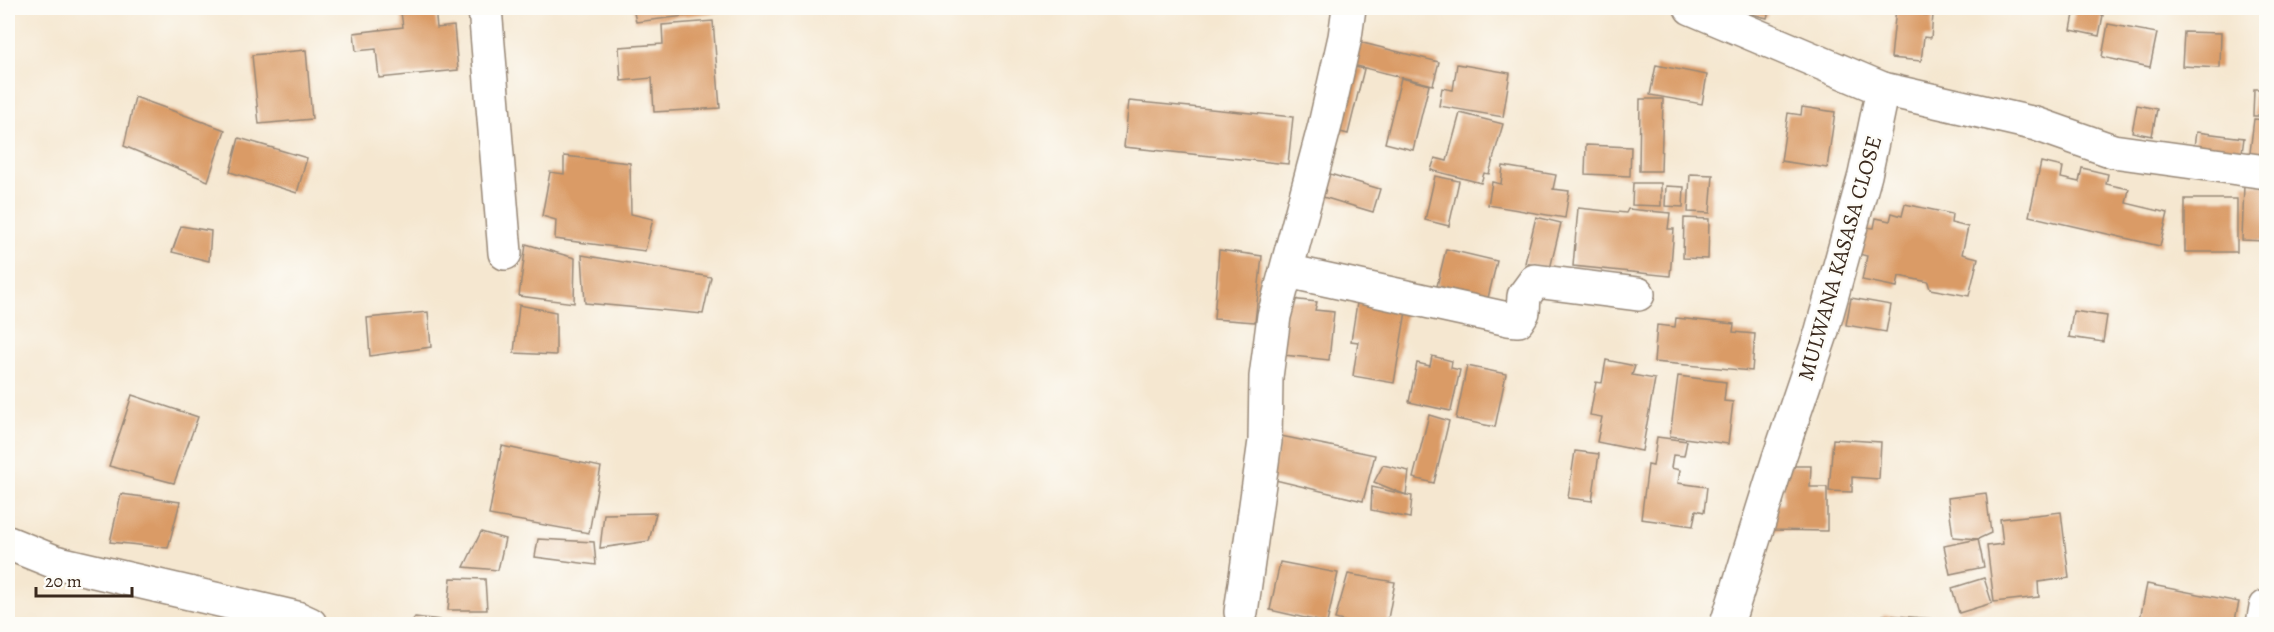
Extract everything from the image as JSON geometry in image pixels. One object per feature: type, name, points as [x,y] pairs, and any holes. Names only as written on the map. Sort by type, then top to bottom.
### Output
[{"type":"street","points":[[485,8],[505,253]]},
{"type":"street","points":[[1241,612],[1265,441],[1266,377],[1274,316],[1332,92],[1345,37],[1349,8]]},
{"type":"street","points":[[1691,8],[1750,35],[1883,89],[2036,124],[2113,151],[2266,172]]},
{"type":"street","name":"MULWANA KASASA CLOSE","points":[[1727,624],[1821,334],[1865,175],[1883,89]]},
{"type":"street","points":[[1287,271],[1518,320],[1523,312],[1524,296],[1535,281],[1638,294]]},
{"type":"street","points":[[8,543],[55,562],[297,618],[310,624]]},
{"type":"street","points":[[2263,624],[2266,607]]},
{"type":"building","points":[[435,8],[437,28],[454,26],[458,70],[379,78],[376,49],[356,51],[354,33],[403,27],[401,12]]},
{"type":"building","points":[[633,8],[741,8],[742,9],[636,22]]},
{"type":"building","points":[[1729,8],[1770,8],[1767,18]]},
{"type":"building","points":[[1896,8],[1924,8],[1924,15],[1933,15],[1931,38],[1924,37],[1921,61],[1891,58]]},
{"type":"building","points":[[2075,9],[2103,15],[2099,36],[2071,30]]},
{"type":"building","points":[[713,21],[720,108],[654,112],[652,78],[621,81],[619,47],[663,44],[662,25]]},
{"type":"building","points":[[2108,24],[2157,33],[2150,67],[2102,57]]},
{"type":"building","points":[[2184,32],[2221,33],[2220,68],[2182,66]]},
{"type":"building","points":[[1351,40],[1439,62],[1433,85],[1345,63]]},
{"type":"building","points":[[306,50],[312,119],[259,124],[252,55]]},
{"type":"building","points":[[1457,64],[1510,73],[1503,117],[1439,106],[1442,88],[1453,90]]},
{"type":"building","points":[[1345,65],[1364,69],[1348,134],[1329,129]]},
{"type":"building","points":[[1656,65],[1707,75],[1702,104],[1650,95]]},
{"type":"building","points":[[1401,78],[1429,85],[1413,150],[1385,143]]},
{"type":"building","points":[[2254,89],[2266,89],[2266,116],[2253,116]]},
{"type":"building","points":[[135,97],[225,130],[208,181],[124,146]]},
{"type":"building","points":[[1640,99],[1663,99],[1661,171],[1639,171]]},
{"type":"building","points":[[1129,101],[1293,117],[1288,164],[1124,147]]},
{"type":"building","points":[[2137,105],[2157,109],[2152,136],[2132,132]]},
{"type":"building","points":[[1802,107],[1835,112],[1827,168],[1781,161],[1788,113],[1801,115]]},
{"type":"building","points":[[1460,113],[1503,124],[1489,174],[1484,173],[1481,183],[1431,170],[1435,158],[1447,161]]},
{"type":"building","points":[[2254,119],[2266,120],[2266,163],[2249,161]]},
{"type":"building","points":[[2196,132],[2244,138],[2241,160],[2193,154]]},
{"type":"building","points":[[239,138],[307,158],[297,193],[230,172]]},
{"type":"building","points":[[1586,145],[1631,147],[1630,176],[1585,174]]},
{"type":"building","points":[[564,156],[630,163],[631,214],[653,219],[645,251],[555,239],[556,220],[542,216],[550,172],[564,174]]},
{"type":"building","points":[[2041,162],[2063,167],[2061,178],[2079,182],[2082,168],[2108,174],[2106,184],[2129,189],[2126,203],[2168,213],[2160,246],[2029,216]]},
{"type":"building","points":[[1503,166],[1556,175],[1553,189],[1569,191],[1565,218],[1488,205],[1492,182],[1501,184]]},
{"type":"building","points":[[1320,171],[1380,189],[1373,212],[1313,194]]},
{"type":"building","points":[[1690,174],[1713,175],[1710,213],[1688,212]]},
{"type":"building","points":[[1435,176],[1459,181],[1449,226],[1425,220]]},
{"type":"building","points":[[1633,183],[1661,183],[1661,206],[1632,205]]},
{"type":"building","points":[[2244,184],[2266,185],[2266,241],[2242,240]]},
{"type":"building","points":[[1666,186],[1684,187],[1683,207],[1665,206]]},
{"type":"building","points":[[2185,199],[2237,199],[2237,252],[2185,252]]},
{"type":"building","points":[[1905,204],[1952,214],[1951,223],[1968,227],[1962,254],[1978,258],[1969,296],[1930,289],[1928,282],[1899,276],[1897,287],[1862,280],[1867,256],[1859,254],[1864,227],[1874,228],[1876,218],[1890,221],[1892,213],[1902,216]]},
{"type":"building","points":[[1578,208],[1626,213],[1628,209],[1670,213],[1668,229],[1674,229],[1670,276],[1573,266]]},
{"type":"building","points":[[1536,217],[1561,223],[1550,269],[1525,263]]},
{"type":"building","points":[[1684,218],[1709,219],[1708,259],[1683,258]]},
{"type":"building","points":[[181,226],[211,231],[209,261],[172,252]]},
{"type":"building","points":[[526,244],[575,258],[574,303],[519,296]]},
{"type":"building","points":[[1446,249],[1497,261],[1488,298],[1437,286]]},
{"type":"building","points":[[1219,250],[1262,256],[1255,322],[1214,319]]},
{"type":"building","points":[[582,255],[711,277],[703,314],[585,303]]},
{"type":"building","points":[[1281,298],[1317,302],[1315,310],[1334,312],[1329,360],[1275,354]]},
{"type":"building","points":[[1851,298],[1891,305],[1886,332],[1846,325]]},
{"type":"building","points":[[1357,303],[1406,311],[1394,383],[1353,376],[1358,342],[1351,341]]},
{"type":"building","points":[[519,305],[556,312],[556,355],[514,353]]},
{"type":"building","points":[[2073,311],[2107,316],[2103,342],[2069,337]]},
{"type":"building","points":[[428,312],[431,347],[370,356],[367,318]]},
{"type":"building","points":[[1676,318],[1734,324],[1733,332],[1755,334],[1752,371],[1654,362],[1657,325],[1675,327]]},
{"type":"building","points":[[1432,356],[1452,361],[1451,368],[1460,370],[1451,411],[1409,402],[1417,363],[1430,366]]},
{"type":"building","points":[[1606,360],[1635,366],[1632,375],[1655,379],[1642,451],[1597,442],[1602,417],[1590,415],[1596,382],[1602,383]]},
{"type":"building","points":[[1467,366],[1506,374],[1495,427],[1456,419]]},
{"type":"building","points":[[1678,376],[1726,382],[1724,401],[1733,402],[1728,444],[1670,436]]},
{"type":"building","points":[[132,395],[198,417],[174,483],[109,466]]},
{"type":"building","points":[[1429,415],[1449,421],[1434,483],[1413,478]]},
{"type":"building","points":[[1281,436],[1375,455],[1363,501],[1271,479]]},
{"type":"building","points":[[1657,437],[1687,441],[1684,456],[1673,455],[1671,468],[1680,470],[1678,483],[1707,487],[1704,512],[1696,510],[1693,526],[1641,519],[1648,465],[1653,466]]},
{"type":"building","points":[[1833,439],[1881,442],[1879,479],[1852,477],[1852,492],[1829,491]]},
{"type":"building","points":[[502,446],[601,467],[589,533],[489,515]]},
{"type":"building","points":[[1575,451],[1599,454],[1592,501],[1568,498]]},
{"type":"building","points":[[1383,465],[1409,471],[1406,495],[1374,482]]},
{"type":"building","points":[[1783,466],[1811,466],[1810,487],[1827,487],[1827,531],[1773,530],[1773,504],[1783,504]]},
{"type":"building","points":[[1372,487],[1412,496],[1410,518],[1371,510]]},
{"type":"building","points":[[1986,493],[1991,533],[1978,539],[1953,537],[1948,498]]},
{"type":"building","points":[[121,494],[180,502],[168,548],[110,542]]},
{"type":"building","points":[[2061,512],[2069,578],[2038,582],[2039,597],[1994,602],[1987,546],[2003,544],[2000,519]]},
{"type":"building","points":[[656,513],[649,541],[600,548],[604,514]]},
{"type":"building","points":[[481,532],[505,539],[498,570],[464,567]]},
{"type":"building","points":[[538,539],[594,542],[596,565],[535,557]]},
{"type":"building","points":[[1978,539],[1984,567],[1950,574],[1944,546]]},
{"type":"building","points":[[1280,562],[1338,573],[1327,623],[1270,610]]},
{"type":"building","points":[[1348,574],[1395,582],[1387,624],[1354,624],[1335,619]]},
{"type":"building","points":[[451,578],[485,579],[487,610],[448,610]]},
{"type":"building","points":[[1984,578],[1992,603],[1959,613],[1952,588]]},
{"type":"building","points":[[2147,584],[2239,602],[2234,624],[2139,624]]},
{"type":"building","points":[[1883,615],[1935,619],[1935,624],[1883,624]]},
{"type":"building","points":[[415,617],[440,620],[439,624],[410,624]]},
{"type":"building","points":[[480,617],[481,624],[446,624],[447,621]]}]
